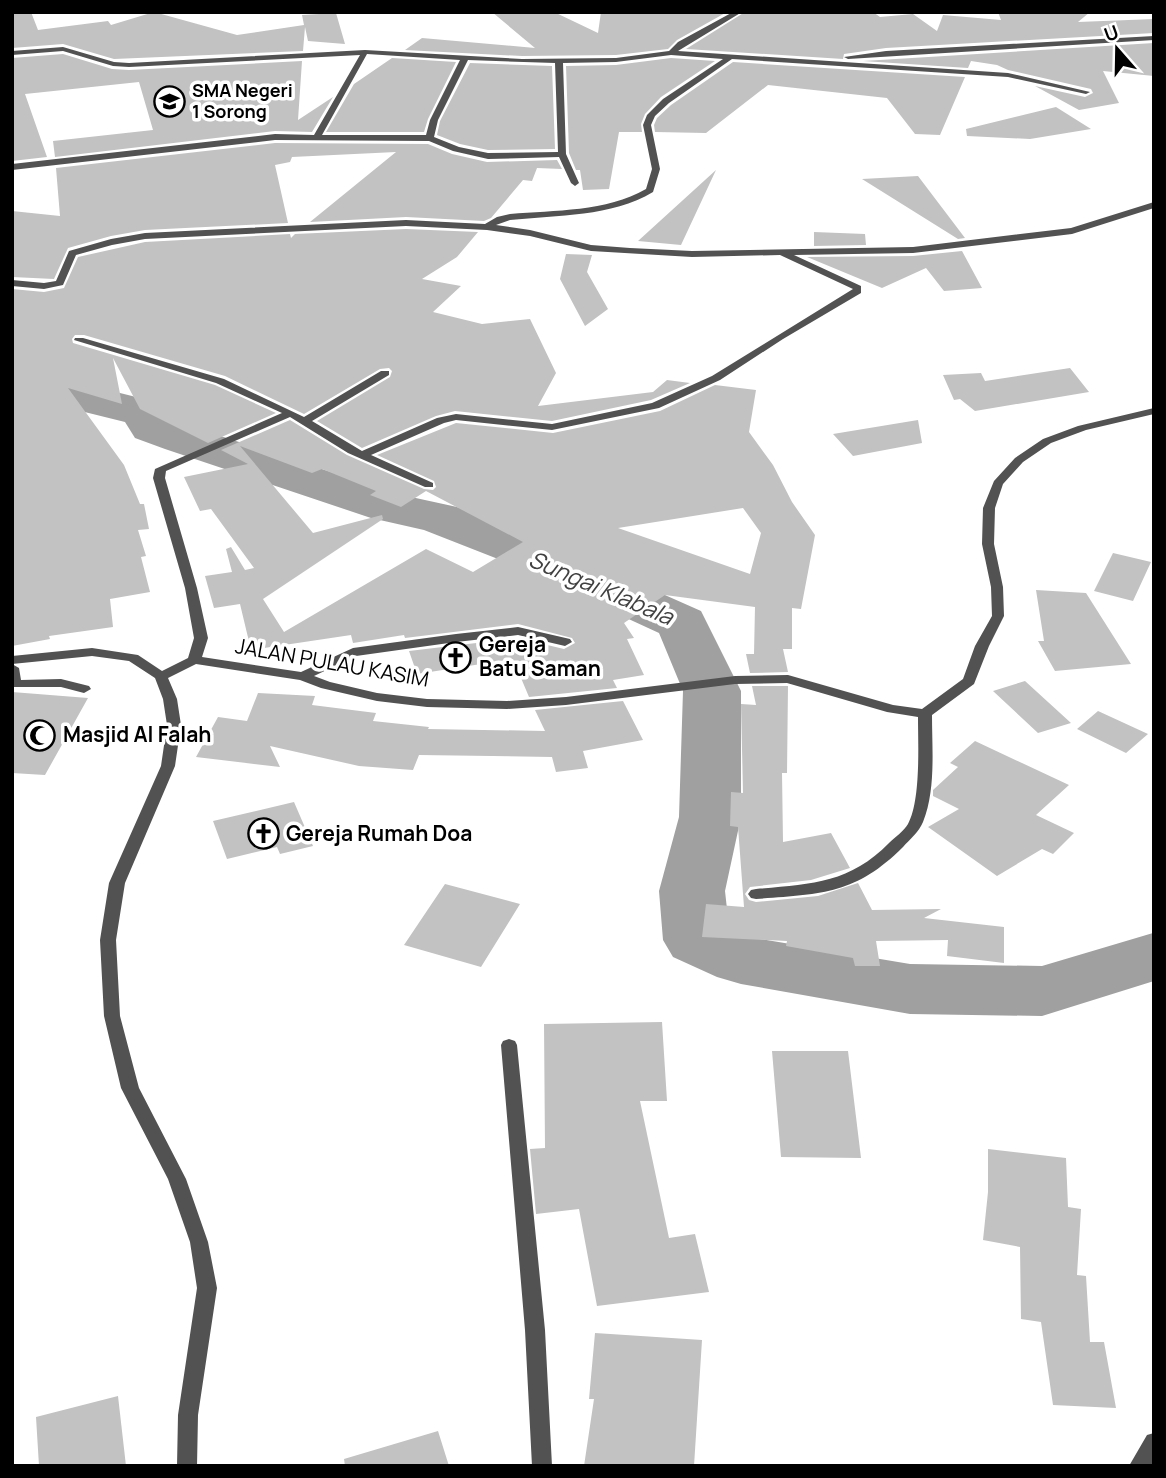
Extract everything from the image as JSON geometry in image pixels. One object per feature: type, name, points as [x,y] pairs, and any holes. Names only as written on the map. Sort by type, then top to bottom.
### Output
[{"type":"street","points":[[671,53],[681,44],[739,12]]},
{"type":"street","points":[[816,61],[887,53],[1154,38]]},
{"type":"street","points":[[12,53],[63,49],[113,64],[129,65],[365,52],[559,62],[616,60],[671,53],[1008,75],[1086,92]]},
{"type":"street","points":[[317,136],[365,52]]},
{"type":"street","points":[[488,227],[500,219],[510,217],[622,204],[650,190],[656,169],[648,133],[651,115],[666,101],[732,56]]},
{"type":"street","points":[[430,138],[434,120],[465,58]]},
{"type":"street","points":[[559,62],[562,155],[575,183]]},
{"type":"street","points":[[12,167],[275,137],[317,136],[430,138],[456,149],[488,156],[562,155]]},
{"type":"street","points":[[12,283],[44,286],[60,283],[72,253],[145,236],[406,223],[488,227],[530,233],[591,248],[692,254],[913,250],[1072,231],[1154,205]]},
{"type":"street","points":[[362,455],[456,416],[552,427],[655,406],[716,378],[779,337],[856,293],[858,288],[845,280],[780,252]]},
{"type":"street","points":[[79,340],[220,381],[291,413],[362,455],[429,485]]},
{"type":"street","points":[[305,421],[385,373]]},
{"type":"street","points":[[756,894],[828,887],[860,877],[888,854],[915,823],[925,769],[926,714],[969,681],[982,646],[998,616],[997,587],[988,544],[989,508],[998,483],[1019,460],[1047,442],[1082,428],[1154,411]]},
{"type":"street","points":[[162,676],[194,660],[201,638],[191,588],[159,478],[162,469],[291,413]]},
{"type":"street","points":[[303,676],[353,652],[456,638],[518,631],[565,642]]},
{"type":"street","points":[[12,660],[92,652],[132,658],[162,676],[170,699],[173,745],[168,766],[117,883],[108,940],[113,1016],[130,1088],[177,1180],[199,1242],[207,1288],[188,1415],[187,1466]]},
{"type":"street","name":"JALAN PULAU KASIM","points":[[194,660],[303,676],[326,685],[377,697],[427,703],[507,705],[566,701],[735,680],[788,680],[892,709],[926,714]]},
{"type":"street","points":[[12,668],[16,684],[61,683],[84,689]]},
{"type":"street","points":[[509,1045],[535,1330],[542,1466]]},
{"type":"street","points":[[1139,1466],[1154,1442]]},
{"type":"building","points":[[12,12],[31,12],[38,30],[108,21],[111,25],[154,12],[237,35],[304,25],[302,15],[336,13],[345,44],[308,41],[305,27],[303,51],[114,59],[63,44],[12,48]]},
{"type":"building","points":[[492,12],[554,12],[598,33],[601,12],[727,12],[677,40],[668,49],[616,55],[522,56],[405,50],[422,38],[535,48]]},
{"type":"building","points":[[745,12],[873,12],[880,17],[913,14],[937,31],[943,15],[1001,20],[998,12],[1090,12],[1078,22],[1154,19],[1154,33],[886,48],[844,54],[843,59],[686,49]]},
{"type":"building","points":[[1154,43],[1154,76],[1103,71],[1119,103],[1079,110],[1035,86],[1085,97],[1093,93],[1091,89],[1008,70],[997,65],[971,61],[968,68],[863,61]]},
{"type":"building","name":"SMA Negeri 1 Sorong","points":[[63,54],[112,69],[129,70],[302,61],[298,120],[333,97],[312,132],[275,131],[55,157],[53,141],[153,130],[139,82],[25,94],[47,157],[12,161],[12,58]]},
{"type":"building","points":[[392,58],[456,62],[424,132],[326,132],[354,84]]},
{"type":"building","points":[[671,58],[715,61],[661,97],[645,114],[641,124],[642,132],[619,132],[609,189],[583,190],[580,170],[576,170],[569,153],[566,66],[616,65]]},
{"type":"building","points":[[733,62],[965,77],[940,135],[915,134],[887,98],[768,85],[706,133],[655,132],[657,118],[671,105]]},
{"type":"building","points":[[470,63],[552,66],[555,149],[488,150],[460,144],[437,135],[440,121]]},
{"type":"building","points":[[1056,107],[1091,129],[1030,139],[967,136],[966,129]]},
{"type":"building","points":[[275,143],[428,144],[452,154],[487,162],[557,160],[562,169],[537,168],[532,181],[523,180],[491,218],[484,221],[406,217],[310,222],[396,152],[292,157],[290,162],[275,165],[288,223],[145,230],[111,236],[68,248],[54,279],[12,277],[12,211],[60,216],[56,168]]},
{"type":"building","points":[[716,170],[681,245],[638,241]]},
{"type":"building","points":[[918,176],[965,238],[958,239],[862,179]]},
{"type":"building","points":[[406,229],[478,232],[457,257],[422,279],[461,286],[433,312],[482,324],[530,319],[556,373],[538,406],[653,392],[667,380],[690,383],[651,400],[552,421],[455,411],[436,416],[362,448],[317,421],[390,377],[392,371],[389,368],[380,369],[304,414],[225,376],[84,335],[75,335],[73,343],[215,385],[276,413],[208,443],[140,409],[113,358],[122,404],[68,388],[124,465],[140,504],[144,504],[149,529],[138,530],[146,556],[141,557],[150,592],[110,599],[113,627],[49,636],[50,639],[12,646],[12,289],[44,292],[64,288],[78,257],[145,242],[290,234],[291,238],[295,234]]},
{"type":"building","points":[[814,232],[865,234],[866,245],[814,246]]},
{"type":"building","points":[[962,251],[982,288],[944,291],[926,268],[882,288],[807,257],[913,256]]},
{"type":"building","points":[[566,254],[592,255],[587,272],[608,309],[585,326],[560,279]]},
{"type":"building","points":[[1070,368],[1089,392],[975,411],[960,399],[954,400],[943,375],[981,373],[985,381]]},
{"type":"building","points":[[715,385],[756,390],[749,432],[773,465],[792,502],[815,535],[801,609],[792,608],[792,649],[783,649],[788,672],[750,673],[746,654],[754,654],[755,607],[665,595],[624,623],[634,638],[627,639],[644,675],[613,680],[617,688],[529,697],[513,659],[417,674],[409,651],[518,638],[564,649],[575,643],[572,638],[518,624],[405,638],[404,635],[353,643],[351,635],[251,650],[240,604],[214,608],[205,576],[232,572],[226,549],[231,547],[245,570],[254,568],[211,509],[200,511],[184,477],[248,464],[221,450],[290,420],[347,455],[424,489],[433,490],[436,487],[434,481],[377,455],[456,423],[553,433],[660,411]],"holes":[[[240,446],[312,473],[322,469],[376,491],[370,495],[401,507],[426,491],[523,542],[473,572],[426,549],[284,632],[263,599],[383,519],[382,515],[313,533]],[[743,508],[761,533],[750,574],[618,528]]]},
{"type":"building","points":[[918,420],[922,443],[853,456],[833,434]]},
{"type":"building","points":[[1113,553],[1151,562],[1133,601],[1094,591]]},
{"type":"building","points":[[1036,590],[1086,593],[1131,664],[1055,671],[1038,641],[1044,641]]},
{"type":"building","points":[[1025,681],[1071,723],[1038,733],[993,691]]},
{"type":"building","points":[[752,686],[788,686],[787,773],[782,773],[783,842],[831,833],[850,868],[811,880],[750,887],[745,894],[749,900],[756,902],[818,896],[858,883],[872,910],[941,909],[924,918],[1004,927],[1004,963],[947,956],[948,940],[876,941],[880,966],[855,966],[853,958],[786,946],[787,941],[702,937],[706,904],[744,907],[738,827],[730,826],[731,792],[743,793],[741,704],[756,705]]},
{"type":"building","name":"Masjid Al Falah","points":[[12,692],[88,698],[45,775],[12,773]]},
{"type":"building","points":[[258,693],[315,696],[312,705],[376,713],[373,721],[429,727],[428,729],[545,731],[535,710],[623,701],[643,740],[583,751],[588,768],[556,772],[552,757],[419,755],[413,770],[359,766],[270,746],[280,767],[196,757],[218,717],[247,721]]},
{"type":"building","points":[[1098,711],[1148,734],[1126,753],[1077,729]]},
{"type":"building","points":[[975,741],[1069,785],[1036,815],[1074,833],[1053,854],[1042,849],[997,876],[928,827],[959,809],[933,796],[933,790],[958,767],[950,763]]},
{"type":"building","name":"Gereja Rumah Doa","points":[[294,802],[313,846],[280,854],[277,847],[227,859],[213,821]]},
{"type":"building","points":[[445,884],[520,904],[481,967],[404,945]]},
{"type":"building","points":[[662,1022],[667,1101],[640,1101],[669,1238],[695,1234],[709,1292],[597,1306],[579,1209],[536,1214],[530,1149],[545,1148],[544,1024]]},
{"type":"building","points":[[772,1051],[848,1051],[861,1158],[781,1157]]},
{"type":"building","points":[[988,1149],[1066,1158],[1068,1207],[1081,1209],[1077,1275],[1086,1276],[1090,1342],[1104,1342],[1116,1408],[1053,1405],[1041,1322],[1021,1319],[1020,1247],[983,1240],[988,1192]]},
{"type":"building","points":[[595,1333],[702,1340],[694,1466],[584,1466],[594,1399],[589,1399]]},
{"type":"building","points":[[118,1396],[126,1466],[39,1466],[36,1417]]},
{"type":"building","points":[[438,1431],[449,1466],[345,1466],[344,1459]]},
{"type":"waterway","name":"Sungai Klabala","points":[[12,380],[144,413],[152,428],[182,439],[389,507],[439,518],[516,548],[682,623],[712,691],[710,817],[692,891],[697,940],[741,960],[910,989],[1042,991],[1153,957]]},
{"type":"place","name":"SMA Negeri 1 Sorong","points":[[169,101]]},
{"type":"place","name":"Gereja Batu Saman","points":[[456,657]]},
{"type":"place","name":"Masjid Al Falah","points":[[40,735]]},
{"type":"place","name":"Gereja Rumah Doa","points":[[263,834]]}]
